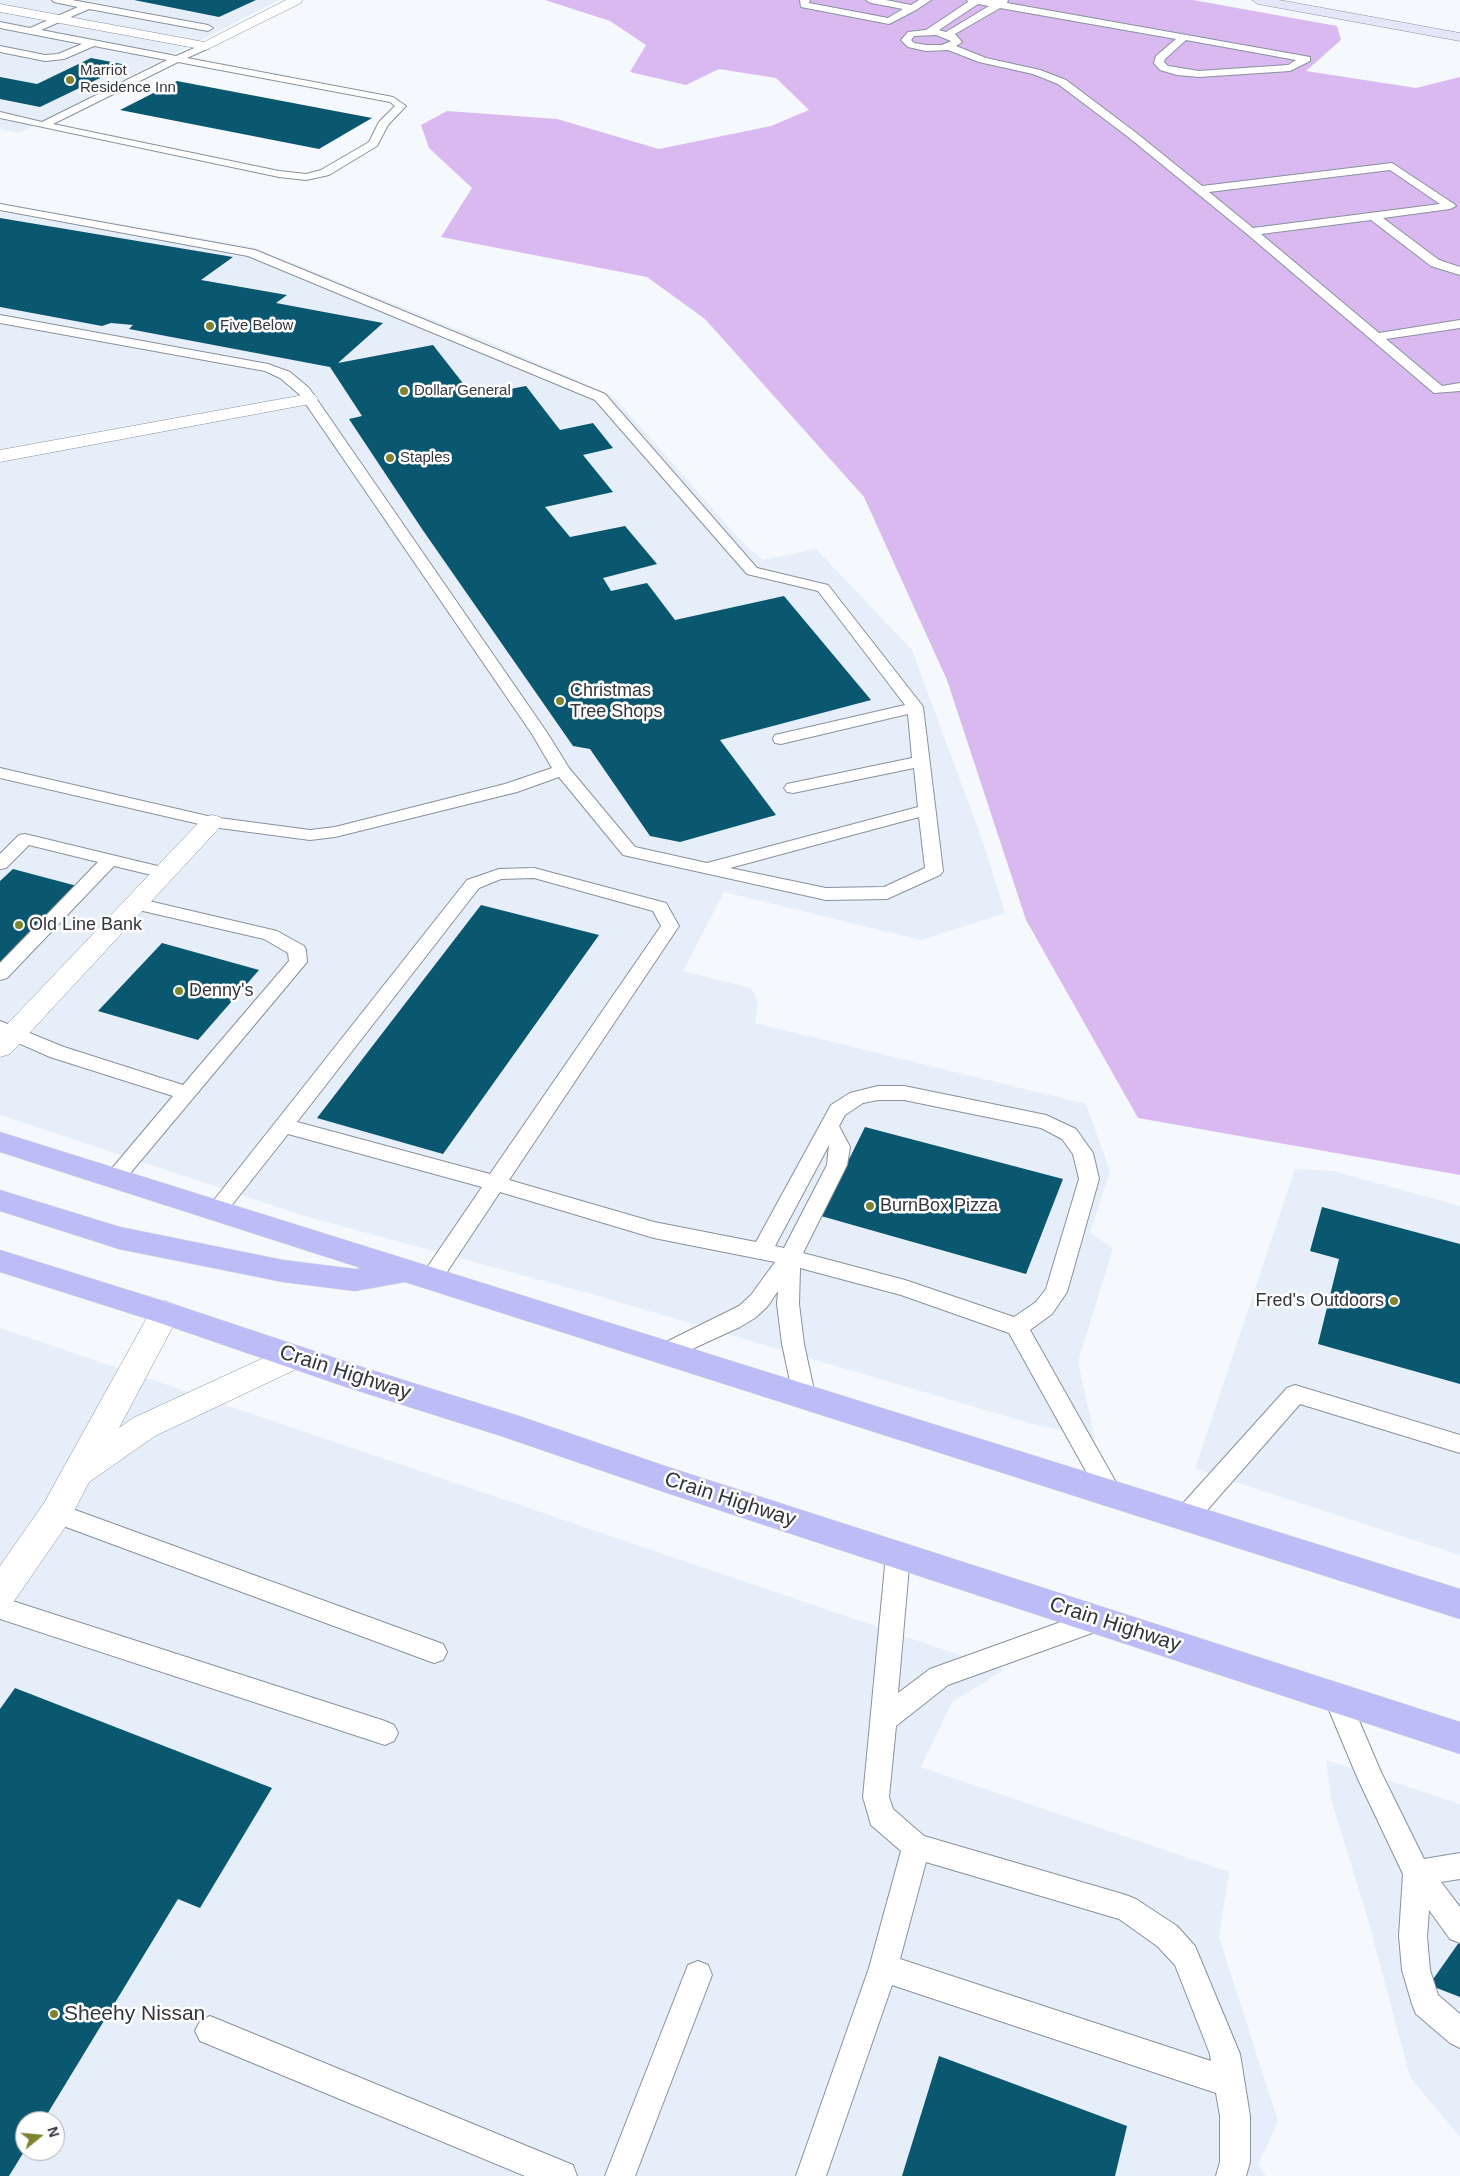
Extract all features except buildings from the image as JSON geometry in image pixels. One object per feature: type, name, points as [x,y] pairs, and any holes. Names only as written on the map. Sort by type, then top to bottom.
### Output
[{"type":"highway","points":[[0,1142],[1460,1604]]},
{"type":"highway","points":[[0,1200],[119,1238],[284,1271],[354,1280],[420,1274]]},
{"type":"highway","name":"Crain Highway","points":[[0,1261],[165,1313],[294,1357],[1460,1738]]},
{"type":"main road","points":[[1258,0],[1460,37]]},
{"type":"street","points":[[0,8],[206,46],[296,0]]},
{"type":"street","points":[[0,456],[310,399]]},
{"type":"street","points":[[5,1036],[136,904],[212,822]]},
{"type":"street","points":[[0,1594],[56,1513],[165,1313]]},
{"type":"street","points":[[76,1476],[144,1427],[294,1357]]},
{"type":"lane","points":[[57,0],[208,28]]},
{"type":"lane","points":[[805,0],[804,4],[889,21],[926,0]]},
{"type":"lane","points":[[871,0],[913,8]]},
{"type":"lane","points":[[972,0],[1002,2],[1306,59],[1290,68],[1199,74],[1177,72],[1164,68],[1159,63],[1160,58],[1184,37]]},
{"type":"lane","points":[[929,32],[977,0]]},
{"type":"lane","points":[[1002,2],[950,41],[926,48],[907,43],[907,37],[917,33],[929,32],[950,41],[983,60],[1036,72],[1062,82],[1103,112],[1251,232],[1439,390],[1460,387]]},
{"type":"lane","points":[[8,41],[88,6]]},
{"type":"lane","points":[[889,21],[893,26],[917,33]]},
{"type":"lane","points":[[0,25],[393,100],[401,106],[383,124],[373,144],[325,173],[296,177],[0,115]]},
{"type":"lane","points":[[0,49],[45,58],[60,57],[92,43]]},
{"type":"lane","points":[[43,125],[206,46]]},
{"type":"lane","points":[[1199,190],[1392,166],[1450,206],[1251,232]]},
{"type":"lane","points":[[0,208],[251,253],[600,397],[752,571],[822,588],[915,708],[934,871],[887,893],[826,894],[629,851],[562,770],[540,734],[304,391],[285,375],[268,368],[0,319]]},
{"type":"lane","points":[[1373,216],[1435,263],[1460,271]]},
{"type":"lane","points":[[1376,337],[1460,324]]},
{"type":"lane","points":[[781,739],[915,708]]},
{"type":"lane","points":[[793,788],[921,761]]},
{"type":"lane","points":[[0,773],[212,822],[310,835],[334,832],[511,788],[562,770]]},
{"type":"lane","points":[[708,868],[927,810]]},
{"type":"lane","points":[[0,864],[25,839],[164,873]]},
{"type":"lane","points":[[0,974],[110,860]]},
{"type":"lane","points":[[217,1210],[473,884],[499,874],[534,873],[660,907],[670,926],[495,1183],[420,1274]]},
{"type":"lane","points":[[115,1178],[298,962],[297,950],[270,935],[136,904]]},
{"type":"lane","points":[[5,1036],[187,1094]]},
{"type":"lane","points":[[762,1251],[838,1110],[847,1103],[865,1095],[892,1092],[1046,1122],[1069,1134],[1083,1153],[1089,1179],[1056,1292],[1044,1308],[1016,1327]]},
{"type":"lane","points":[[284,1125],[495,1183],[654,1230],[790,1257],[905,1288],[1016,1327],[1110,1493]]},
{"type":"lane","points":[[666,1352],[747,1312],[759,1301],[790,1257],[840,1156],[840,1147],[829,1127]]},
{"type":"lane","points":[[790,1257],[788,1304],[793,1344],[804,1395]]},
{"type":"lane","points":[[1186,1517],[1295,1394],[1460,1444]]},
{"type":"lane","points":[[56,1513],[434,1652]]},
{"type":"lane","points":[[898,1555],[876,1797],[880,1816],[916,1846],[1126,1908],[1167,1936],[1185,1956],[1225,2054],[1235,2116],[1235,2162],[1231,2176]]},
{"type":"lane","points":[[0,1608],[385,1732]]},
{"type":"lane","points":[[883,1720],[939,1676],[1096,1620]]},
{"type":"lane","points":[[1338,1698],[1370,1777],[1417,1872],[1460,1930]]},
{"type":"lane","points":[[811,2176],[883,1968],[916,1846]]},
{"type":"lane","points":[[1417,1872],[1460,1866]]},
{"type":"lane","points":[[1417,1872],[1413,1936],[1416,1970],[1426,2004],[1460,2034]]},
{"type":"lane","points":[[883,1968],[1229,2082]]},
{"type":"lane","points":[[620,2176],[698,1976]]},
{"type":"lane","points":[[210,2031],[562,2176]]},
{"type":"shaded area","points":[[0,0],[279,0],[19,133],[0,129]]},
{"type":"shaded area","points":[[545,0],[1193,0],[1337,26],[1341,40],[1306,71],[1416,88],[1460,77],[1460,1175],[1138,1118],[1026,920],[947,680],[864,497],[705,319],[647,277],[441,237],[472,188],[429,148],[421,125],[447,111],[557,119],[659,149],[771,126],[809,110],[776,78],[719,69],[686,85],[630,72],[646,45],[610,21]]},
{"type":"shaded area","points":[[0,201],[5,204],[253,247],[496,345],[613,396],[745,545],[763,560],[816,549],[912,650],[984,845],[1005,913],[921,940],[724,892],[683,971],[751,988],[758,1001],[755,1023],[1086,1104],[1110,1171],[1090,1233],[1113,1248],[1078,1362],[1095,1439],[1026,1422],[588,1293],[308,1217],[0,1115]]},
{"type":"shaded area","points":[[1295,1169],[1333,1171],[1460,1206],[1460,1555],[1195,1469]]},
{"type":"shaded area","points":[[0,1328],[1004,1670],[952,1702],[921,1767],[1229,1872],[1219,1937],[1278,2121],[1258,2165],[1266,2176],[0,2176]]},
{"type":"shaded area","points":[[1326,1760],[1460,1804],[1460,2137],[1410,2077],[1367,1916],[1331,1799]]},
{"type":"place","name":"Marriot Residence Inn","points":[[70,80]]},
{"type":"place","name":"Five Below","points":[[210,326]]},
{"type":"place","name":"Dollar General","points":[[404,391]]},
{"type":"place","name":"Staples","points":[[390,458]]},
{"type":"place","name":"Christmas Tree Shops","points":[[560,701]]},
{"type":"place","name":"Old Line Bank","points":[[19,925]]},
{"type":"place","name":"Denny's","points":[[179,991]]},
{"type":"place","name":"BurnBox Pizza","points":[[870,1206]]},
{"type":"place","name":"Fred's Outdoors","points":[[1394,1301]]},
{"type":"place","name":"Sheehy Nissan","points":[[54,2014]]}]
